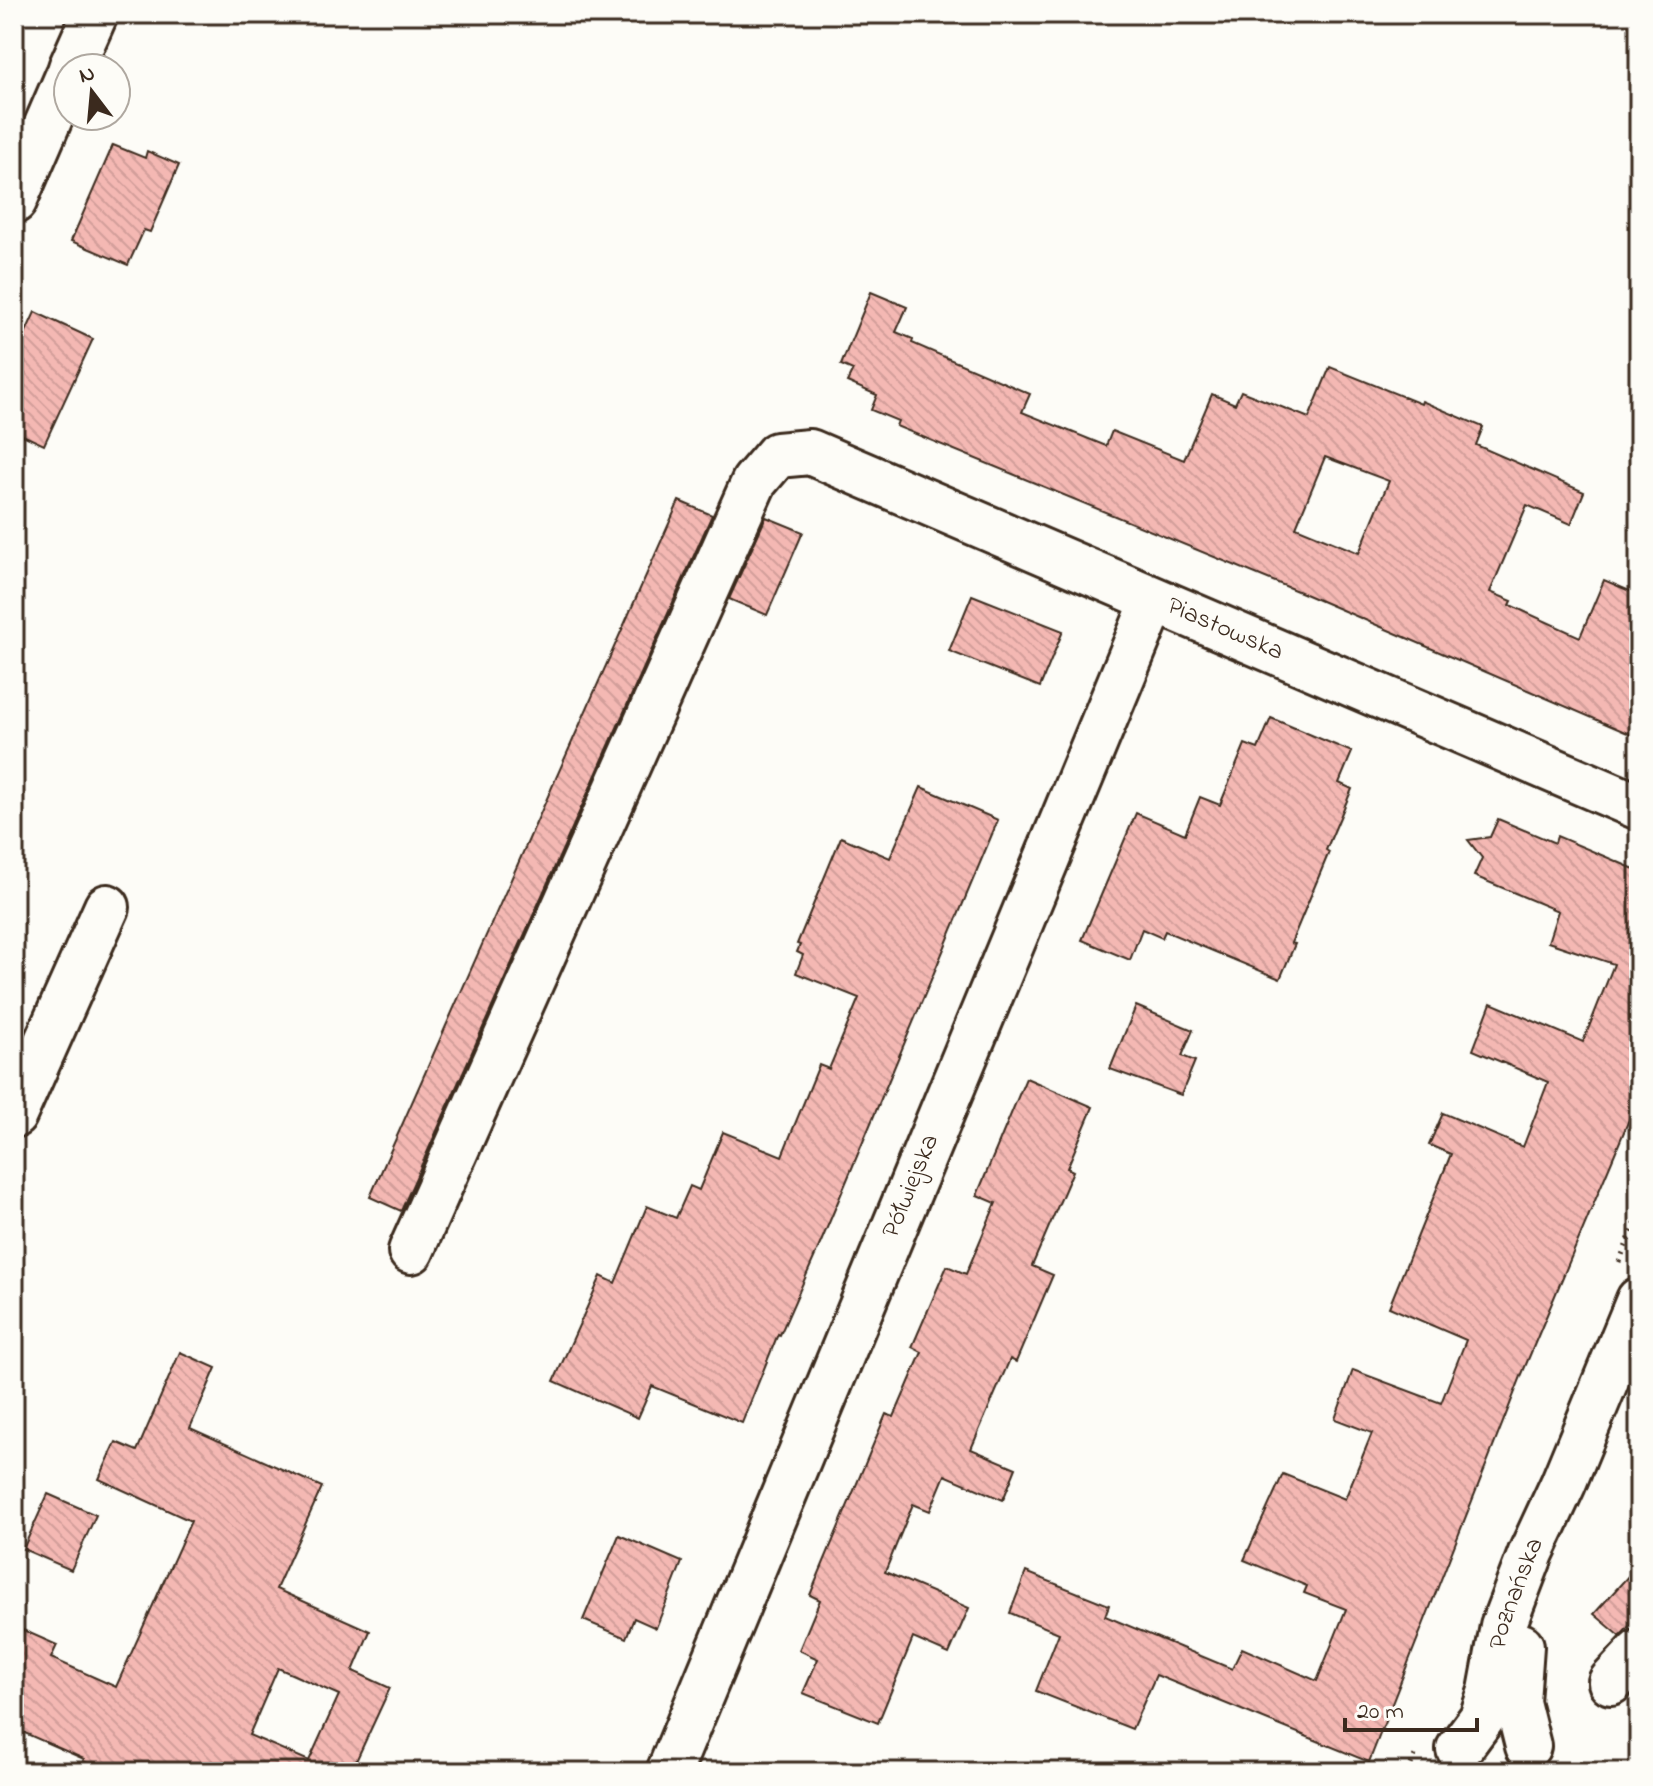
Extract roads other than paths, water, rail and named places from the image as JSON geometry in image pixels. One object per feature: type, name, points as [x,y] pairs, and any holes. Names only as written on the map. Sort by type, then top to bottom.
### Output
[{"type":"street","points":[[78,52],[95,14]]},
{"type":"street","points":[[14,201],[52,113]]},
{"type":"street","name":"Piastowska","points":[[411,1251],[754,482],[777,455],[810,452],[1639,807]]},
{"type":"street","name":"Półwiejska","points":[[669,1772],[1154,600]]},
{"type":"street","points":[[14,1115],[107,907]]},
{"type":"street","name":"Poznańska","points":[[1451,1760],[1482,1718],[1491,1691],[1503,1626],[1639,1300]]},
{"type":"street","name":"Poznańska","points":[[1539,1759],[1517,1702],[1520,1650],[1543,1574],[1563,1484]]},
{"type":"street","points":[[1451,1760],[1476,1740],[1493,1737],[1512,1739],[1539,1759]]}]
